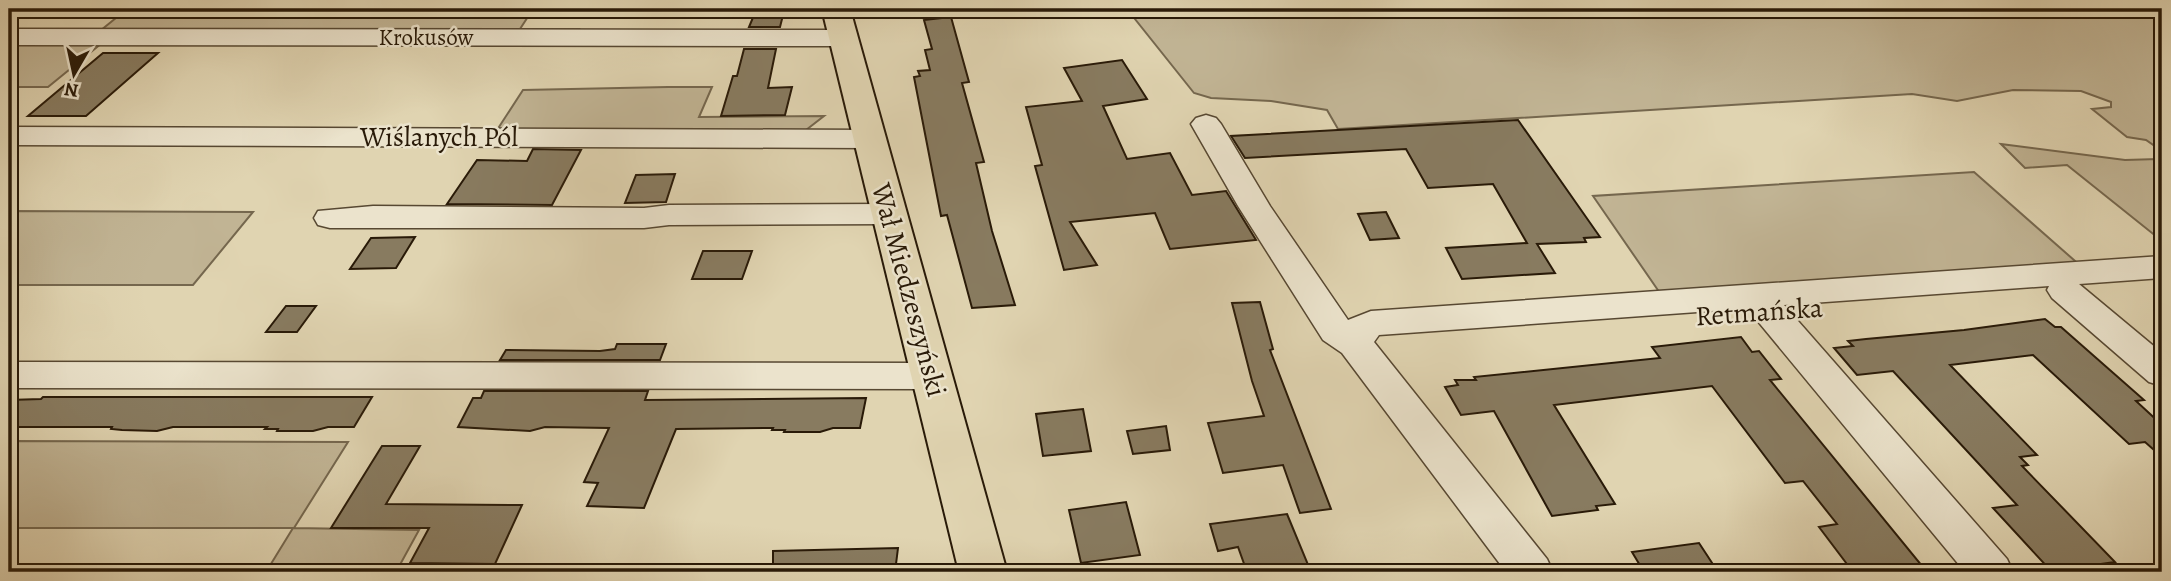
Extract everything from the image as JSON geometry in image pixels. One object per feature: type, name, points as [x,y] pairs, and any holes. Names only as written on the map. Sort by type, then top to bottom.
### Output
[{"type":"main road","name":"Wał Miedzeszyński","points":[[839,23],[983,572]]},
{"type":"street","name":"Krokusów","points":[[9,37],[839,23]]},
{"type":"street","points":[[1206,124],[1254,206],[1336,331],[1355,344],[1531,572]]},
{"type":"street","name":"Wiślanych Pól","points":[[9,136],[870,139]]},
{"type":"street","points":[[330,218],[644,218],[669,215],[889,214]]},
{"type":"street","points":[[1355,344],[1359,330],[1371,323],[2162,267]]},
{"type":"street","name":"Retmańska","points":[[1355,344],[2162,282]]},
{"type":"street","points":[[2064,290],[2162,373]]},
{"type":"street","points":[[1769,311],[1991,572]]},
{"type":"street","points":[[9,375],[932,376]]},
{"type":"shaded area","points":[[127,9],[533,9],[520,29],[579,29],[576,34],[95,35]]},
{"type":"shaded area","points":[[1127,9],[2162,9],[2162,151],[2146,140],[2127,137],[2092,109],[2111,107],[2111,102],[2081,91],[2013,90],[1957,101],[1912,94],[1338,129],[1327,110],[1271,101],[1211,98],[1194,93]]},
{"type":"shaded area","points":[[9,43],[102,43],[48,87],[9,87]]},
{"type":"shaded area","points":[[712,87],[699,117],[824,116],[806,130],[497,130],[523,90]]},
{"type":"shaded area","points":[[2001,144],[2125,160],[2158,159],[2162,162],[2162,241],[2067,165],[2025,168]]},
{"type":"shaded area","points":[[1974,172],[2083,268],[1662,296],[1593,196]]},
{"type":"shaded area","points":[[9,211],[253,212],[193,285],[9,285]]},
{"type":"shaded area","points":[[9,441],[348,442],[294,528],[419,530],[396,572],[266,572],[293,528],[9,528]]},
{"type":"building","points":[[754,15],[783,15],[780,27],[749,27]]},
{"type":"building","points":[[951,17],[969,82],[962,83],[984,162],[976,163],[992,231],[1015,305],[972,308],[947,215],[941,216],[914,77],[920,76],[918,71],[930,70],[925,50],[932,49],[924,20]]},
{"type":"building","points":[[744,49],[776,49],[768,88],[792,87],[785,115],[721,116],[733,76],[737,76]]},
{"type":"building","points":[[103,53],[158,53],[86,116],[28,116]]},
{"type":"building","points":[[1122,60],[1147,99],[1103,106],[1127,159],[1170,153],[1192,195],[1226,191],[1256,240],[1170,249],[1155,213],[1070,222],[1097,265],[1064,270],[1035,166],[1042,165],[1026,107],[1082,101],[1064,68]]},
{"type":"building","points":[[1518,120],[1600,237],[1584,238],[1586,242],[1537,244],[1555,273],[1462,279],[1446,248],[1527,243],[1493,184],[1428,188],[1406,149],[1245,158],[1231,136]]},
{"type":"building","points":[[533,149],[581,150],[552,205],[447,204],[477,160],[527,161]]},
{"type":"building","points":[[675,174],[666,202],[625,203],[636,175]]},
{"type":"building","points":[[1386,212],[1399,238],[1370,240],[1358,214]]},
{"type":"building","points":[[415,237],[396,268],[350,269],[371,238]]},
{"type":"building","points":[[703,251],[752,251],[742,279],[692,279]]},
{"type":"building","points":[[1260,302],[1273,349],[1270,350],[1331,509],[1300,513],[1283,465],[1223,473],[1208,423],[1264,416],[1232,303]]},
{"type":"building","points":[[286,306],[316,306],[297,332],[266,332]]},
{"type":"building","points":[[2045,319],[2055,327],[2061,327],[2144,400],[2136,401],[2162,425],[2162,457],[2145,442],[2129,444],[2033,355],[1950,365],[2037,455],[2020,457],[2028,465],[2022,466],[2115,562],[2051,571],[1993,508],[2017,505],[1893,371],[1857,375],[1834,348],[1853,346],[1848,341]]},
{"type":"building","points":[[1741,337],[1752,352],[1759,351],[1781,379],[1770,380],[1927,572],[1853,572],[1819,527],[1837,524],[1803,481],[1785,483],[1712,386],[1554,405],[1615,504],[1596,506],[1598,510],[1552,516],[1494,411],[1461,415],[1445,387],[1458,385],[1455,380],[1476,380],[1474,377],[1660,358],[1652,347]]},
{"type":"building","points":[[617,344],[666,344],[660,360],[500,360],[506,350],[600,351],[615,349]]},
{"type":"building","points":[[484,391],[648,391],[645,400],[866,398],[860,428],[833,428],[820,432],[784,432],[785,430],[772,430],[773,428],[676,429],[644,508],[587,506],[598,483],[584,482],[609,428],[545,427],[530,431],[458,427],[473,398],[481,398]]},
{"type":"building","points":[[43,397],[372,397],[354,427],[328,427],[313,431],[277,431],[278,429],[265,429],[267,427],[173,427],[157,431],[111,429],[112,427],[9,427],[9,400]]},
{"type":"building","points":[[1083,409],[1091,451],[1043,456],[1036,414]]},
{"type":"building","points":[[1166,426],[1170,450],[1133,454],[1127,431]]},
{"type":"building","points":[[382,446],[420,446],[386,504],[522,505],[495,564],[410,563],[429,528],[331,528]]},
{"type":"building","points":[[1126,502],[1140,555],[1081,563],[1069,510]]},
{"type":"building","points":[[1287,514],[1309,567],[1247,572],[1238,547],[1218,551],[1210,524]]},
{"type":"building","points":[[1699,543],[1718,572],[1644,572],[1632,552]]},
{"type":"building","points":[[898,548],[895,572],[773,572],[773,551]]}]
